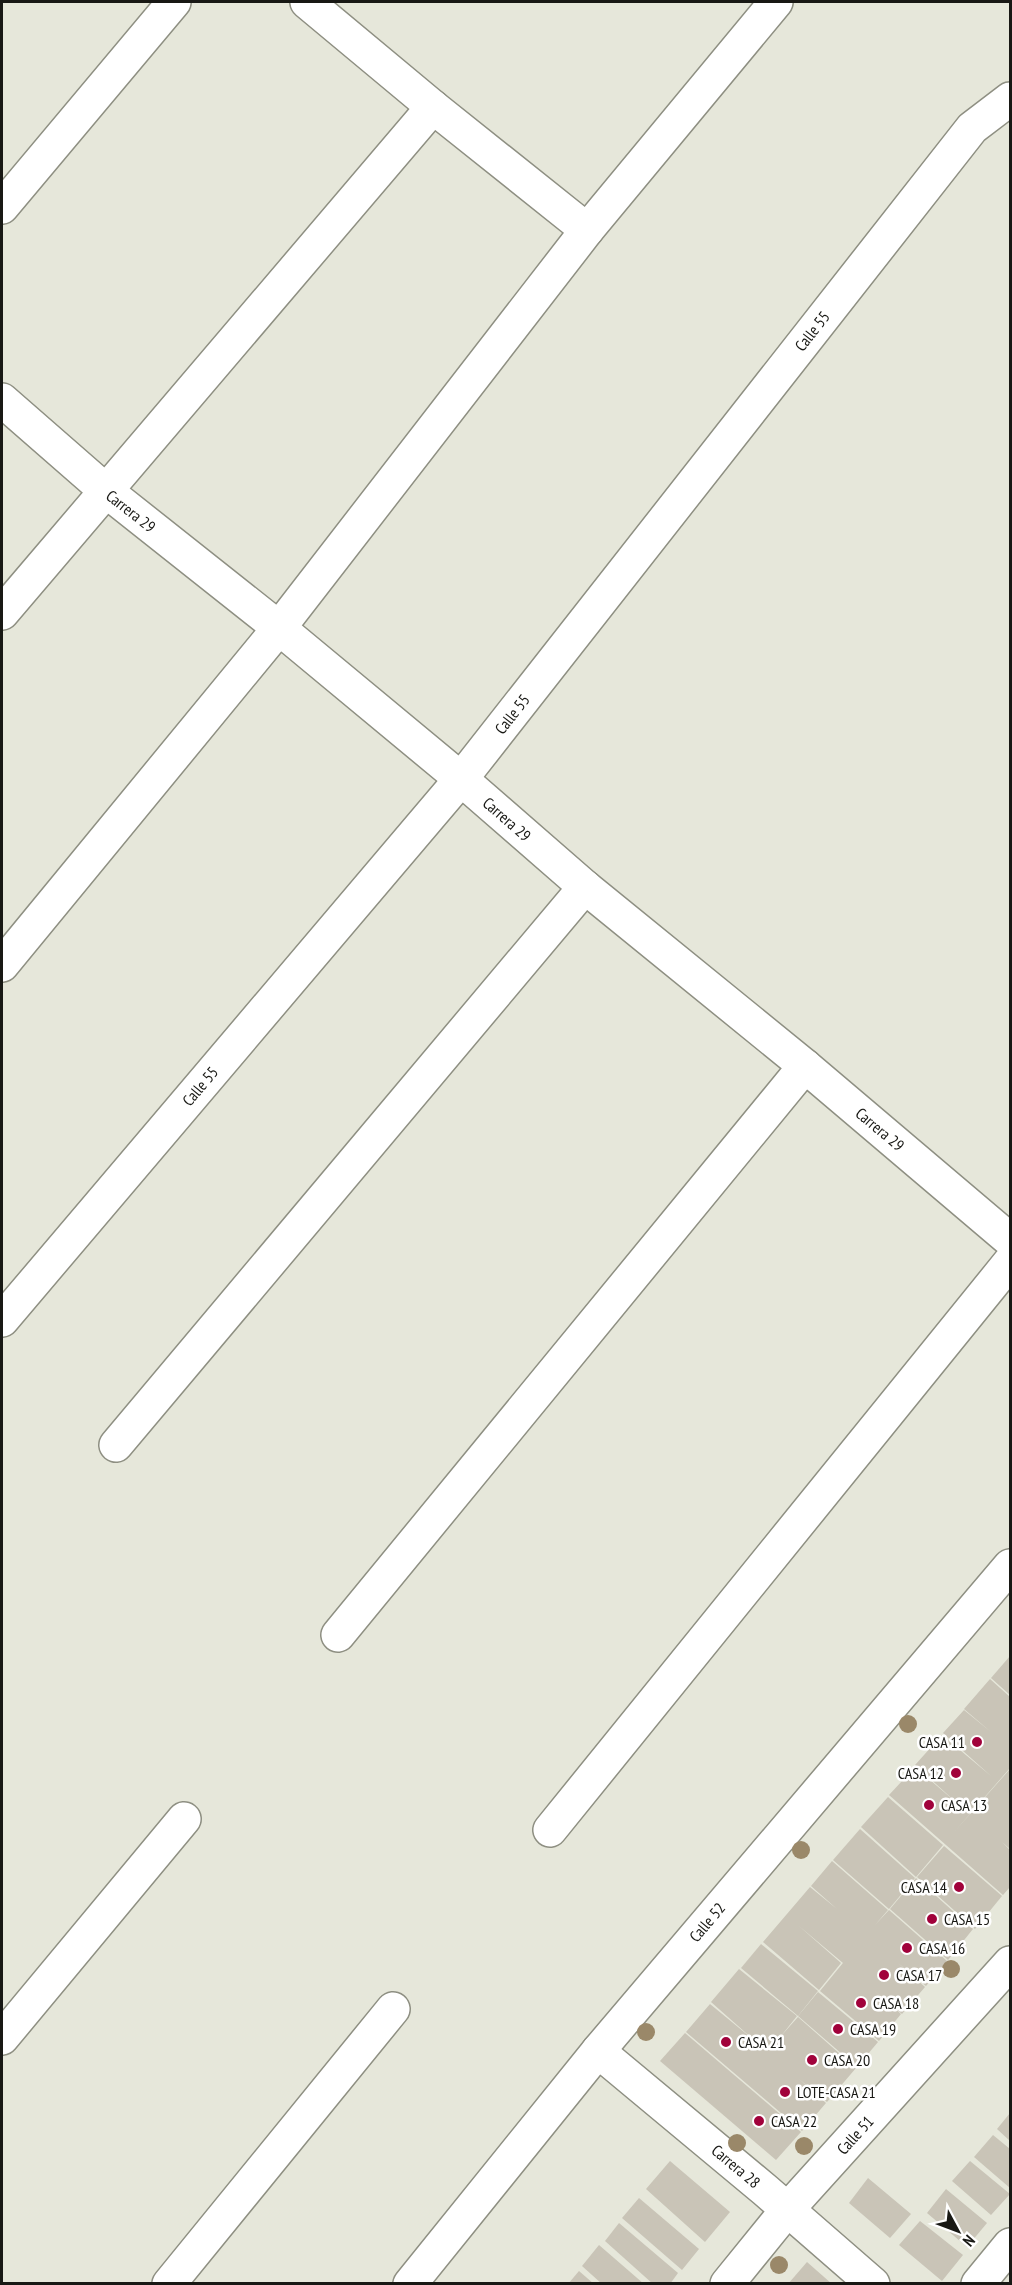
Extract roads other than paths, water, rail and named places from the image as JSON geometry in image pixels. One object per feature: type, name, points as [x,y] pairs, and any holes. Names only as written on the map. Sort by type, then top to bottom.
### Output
[{"type":"street","points":[[2,207],[174,2]]},
{"type":"street","points":[[307,2],[587,231]]},
{"type":"street","points":[[2,965],[279,628],[587,231],[776,2]]},
{"type":"street","name":"Calle 55","points":[[2,1320],[461,779],[972,128],[1011,99]]},
{"type":"street","points":[[2,613],[433,107]]},
{"type":"street","name":"Carrera 29","points":[[2,400],[105,490],[279,628],[461,779],[585,887],[806,1066],[1011,1240]]},
{"type":"street","points":[[116,1445],[585,887]]},
{"type":"street","points":[[338,1635],[806,1066]]},
{"type":"street","points":[[550,1830],[1011,1262]]},
{"type":"street","name":"Calle 52","points":[[410,2283],[598,2051],[1011,1566]]},
{"type":"street","points":[[2,2038],[184,1819]]},
{"type":"street","name":"Calle 51","points":[[727,2283],[787,2210],[1011,1964]]},
{"type":"street","points":[[169,2283],[393,2009]]},
{"type":"street","name":"Carrera 28","points":[[598,2051],[873,2283]]},
{"type":"street","points":[[978,2283],[1011,2245]]},
{"type":"place","name":"CASA 11","points":[[977,1742]]},
{"type":"place","name":"CASA 12","points":[[956,1773]]},
{"type":"place","name":"CASA 13","points":[[929,1805]]},
{"type":"place","name":"CASA 14","points":[[959,1887]]},
{"type":"place","name":"CASA 15","points":[[932,1919]]},
{"type":"place","name":"CASA 16","points":[[907,1948]]},
{"type":"place","name":"CASA 17","points":[[884,1975]]},
{"type":"place","name":"CASA 18","points":[[861,2003]]},
{"type":"place","name":"CASA 19","points":[[838,2029]]},
{"type":"place","name":"CASA 21","points":[[726,2042]]},
{"type":"place","name":"CASA 20","points":[[812,2060]]},
{"type":"place","name":"LOTE-CASA 21","points":[[785,2092]]},
{"type":"place","name":"CASA 22","points":[[759,2121]]}]
